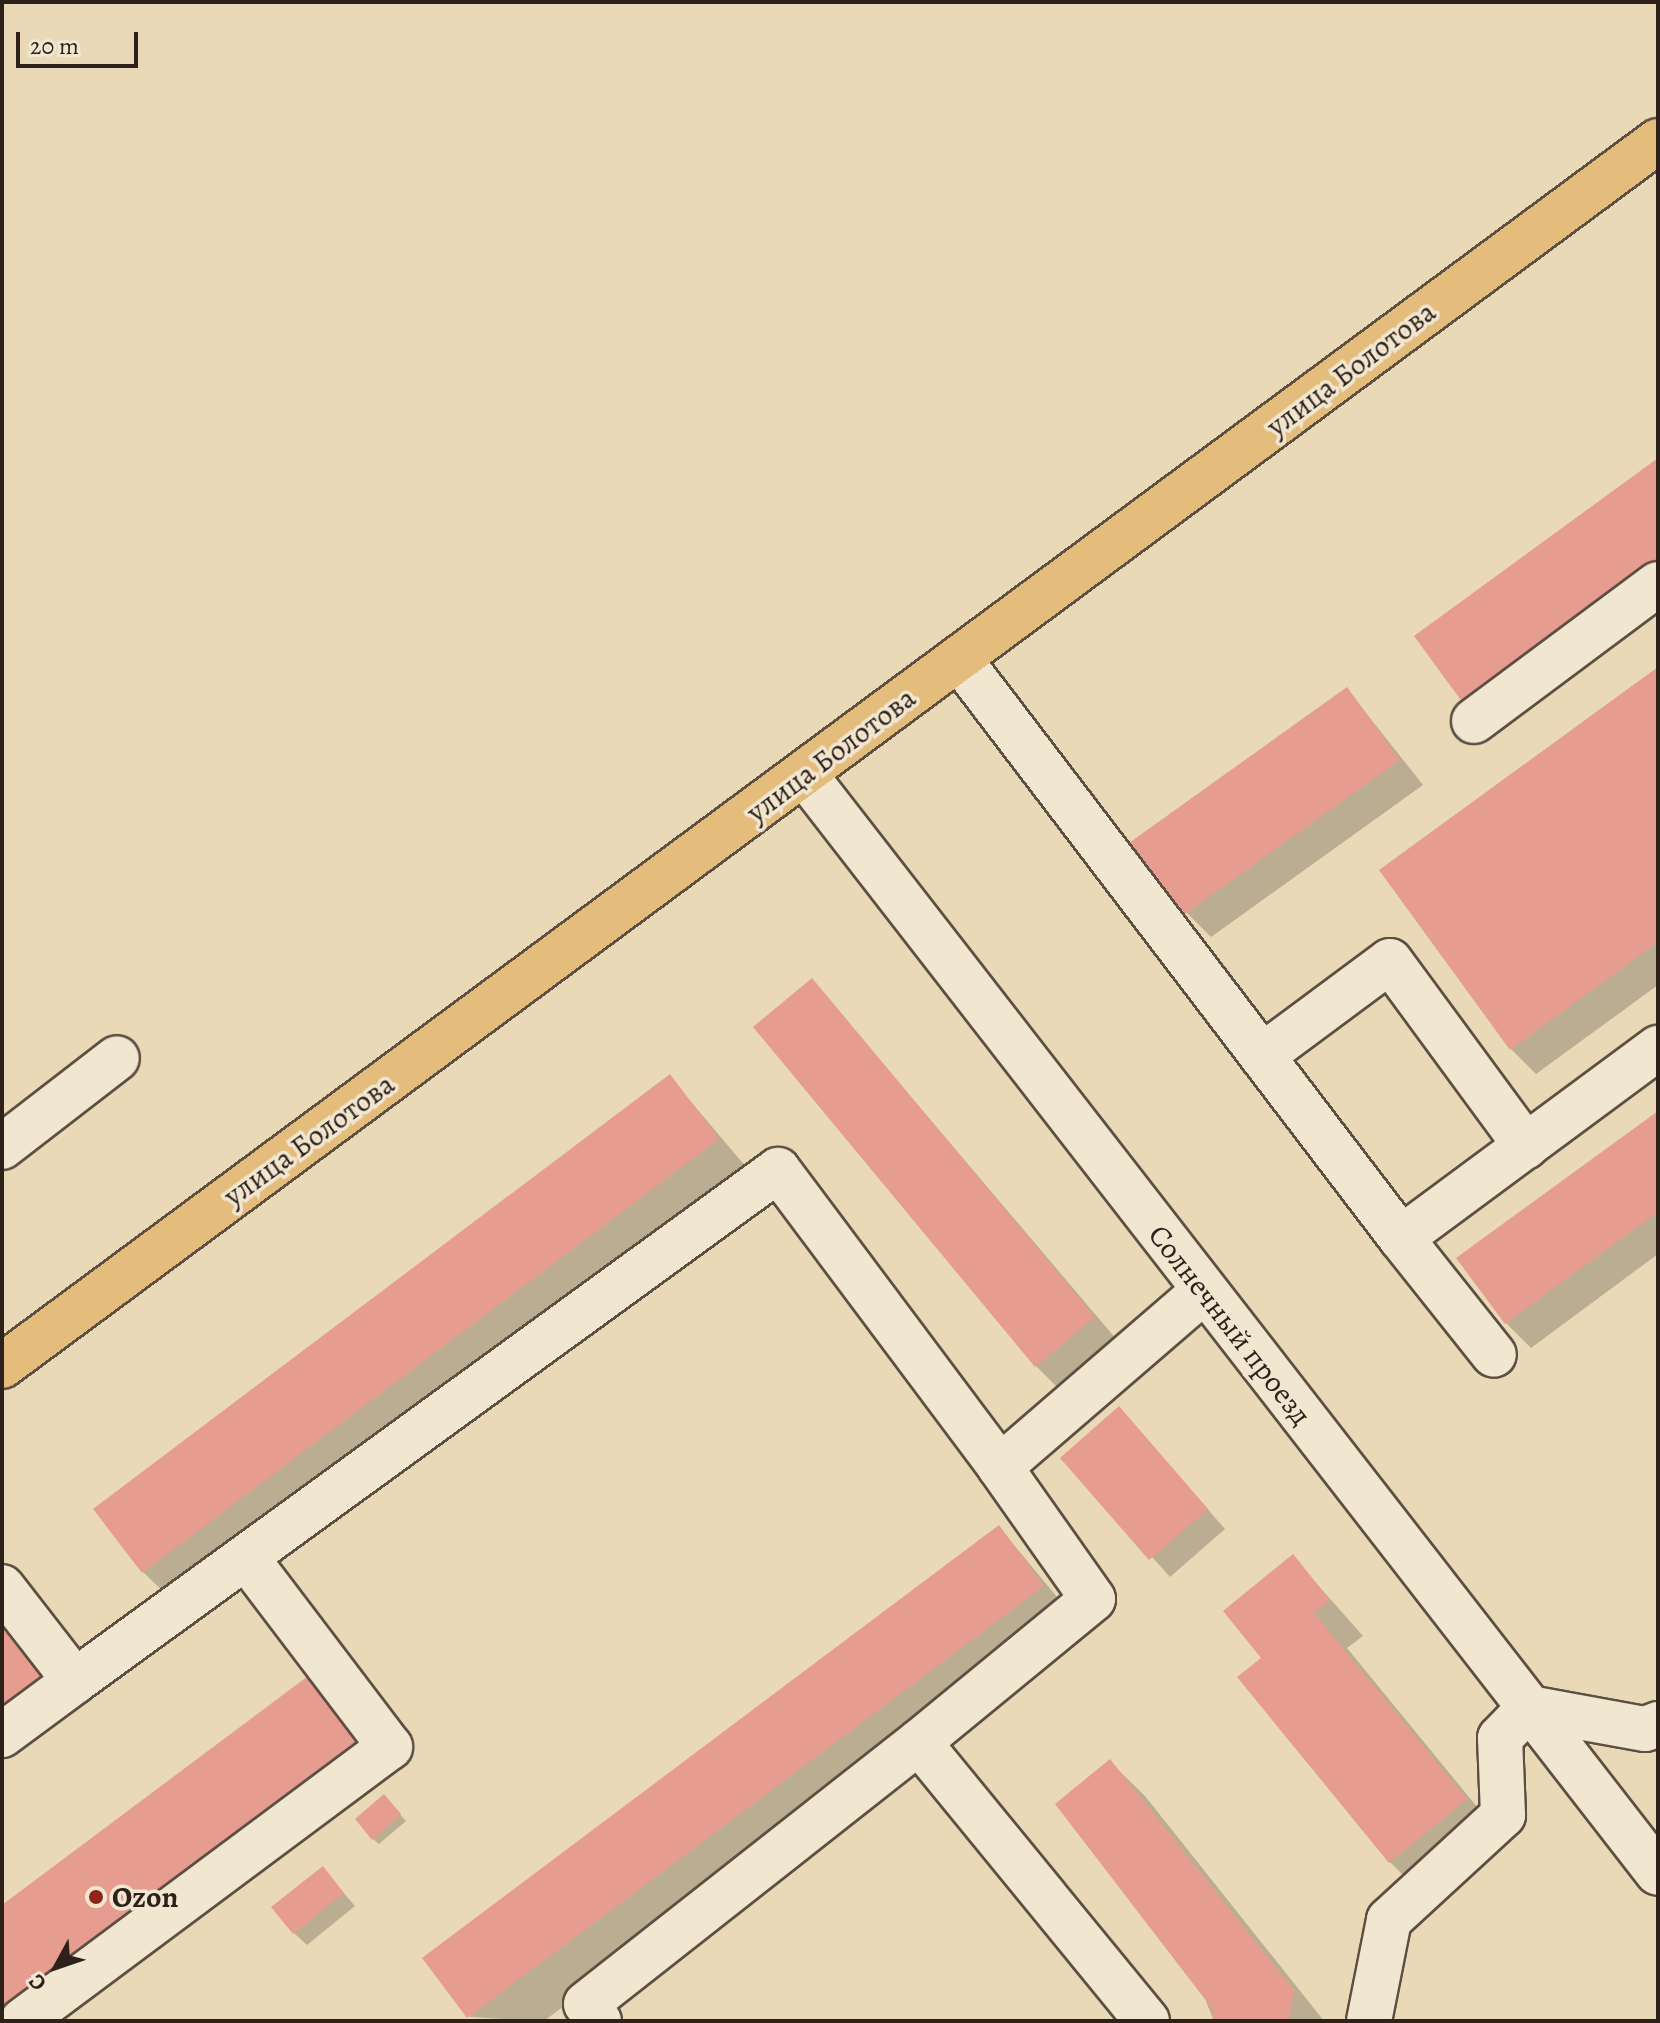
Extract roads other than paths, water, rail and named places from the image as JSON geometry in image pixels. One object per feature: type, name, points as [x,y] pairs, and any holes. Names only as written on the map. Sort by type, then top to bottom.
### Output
[{"type":"main road","name":"улица Болотова","points":[[2,1366],[805,775],[1658,141]]},
{"type":"lane","points":[[1474,721],[1658,584]]},
{"type":"lane","points":[[960,660],[1401,1238],[1494,1355]]},
{"type":"lane","name":"Солнечный проезд","points":[[805,775],[1203,1292],[1658,1873]]},
{"type":"lane","points":[[1262,1056],[1390,961],[1526,1146]]},
{"type":"lane","points":[[1401,1238],[1658,1048]]},
{"type":"lane","points":[[2,1147],[117,1058]]},
{"type":"lane","points":[[2,1735],[249,1561],[778,1170],[1000,1467],[1093,1599],[582,2015]]},
{"type":"lane","points":[[1000,1467],[1203,1292]]},
{"type":"lane","points":[[22,2021],[390,1747],[249,1561]]},
{"type":"lane","points":[[2,1587],[75,1681]]},
{"type":"lane","points":[[1369,2021],[1389,1920],[1503,1815],[1500,1738],[1529,1708],[1645,1729],[1658,1724]]},
{"type":"lane","points":[[919,1742],[1147,2021]]},
{"type":"place","name":"Ozon","points":[[96,1897]]}]
